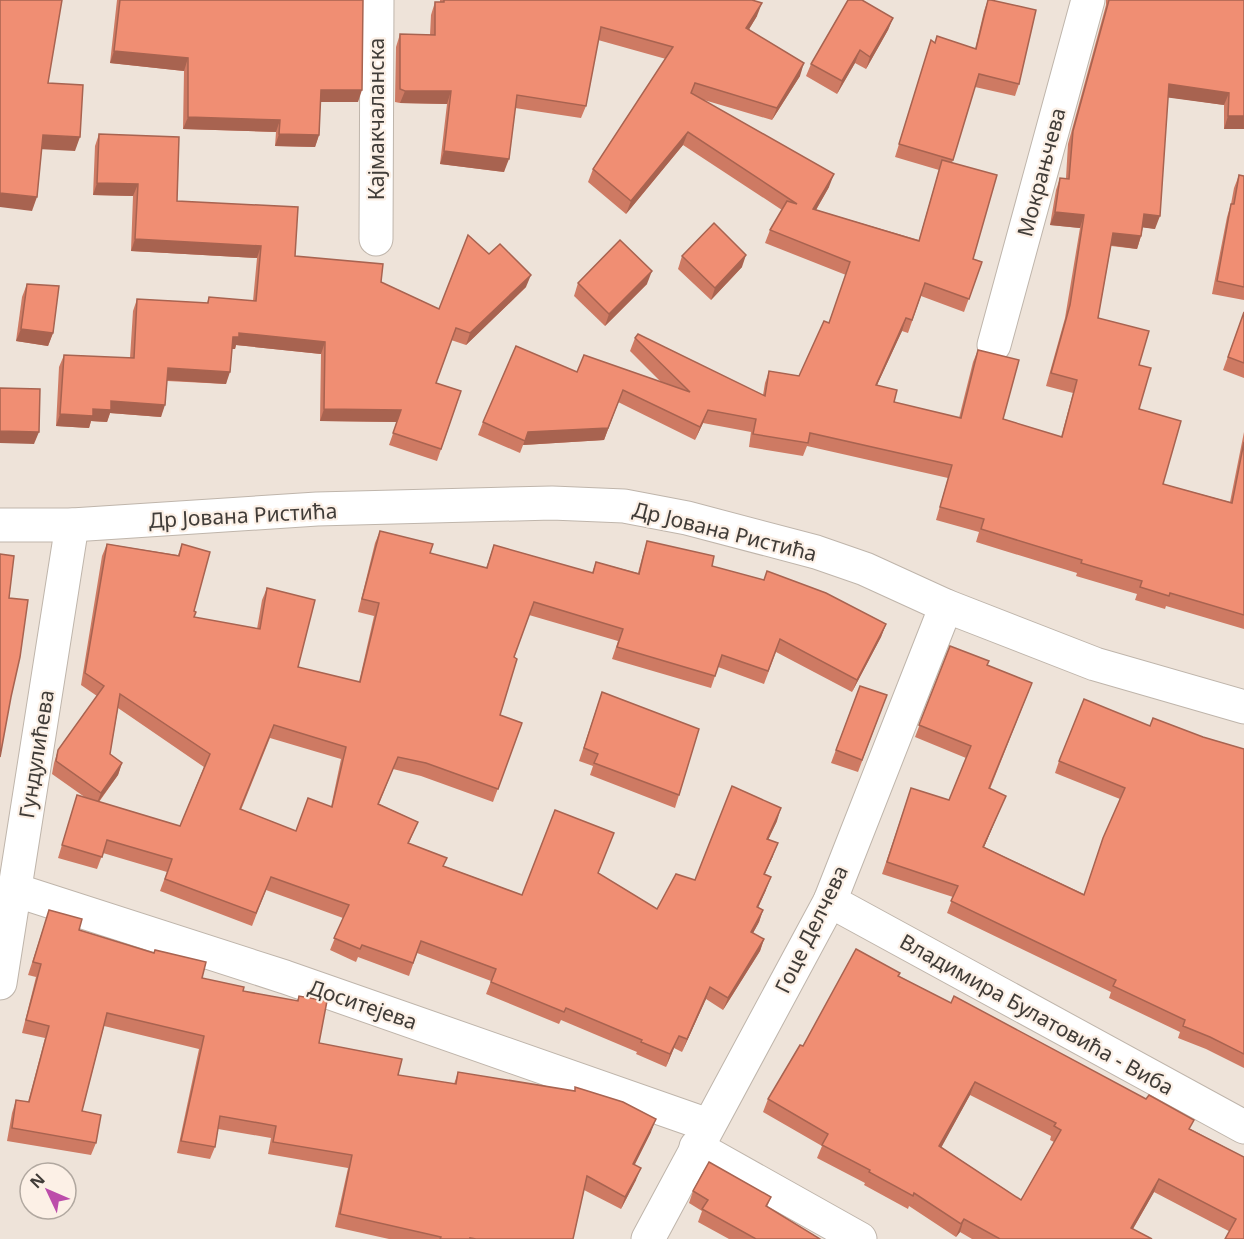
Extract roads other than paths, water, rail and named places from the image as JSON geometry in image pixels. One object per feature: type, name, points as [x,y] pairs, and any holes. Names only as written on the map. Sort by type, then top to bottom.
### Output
[{"type":"street","name":"Кајмакчаланска","points":[[376,239],[377,0]]},
{"type":"street","name":"Мокрањчева","points":[[994,345],[1088,0]]},
{"type":"street","name":"Др Јована Ристића","points":[[0,525],[72,525],[317,509],[552,503],[624,506],[687,518],[816,552],[865,569],[946,606],[1095,664],[1244,707]]},
{"type":"street","name":"Гундулићева","points":[[0,983],[72,525]]},
{"type":"street","name":"Гоце Делчева","points":[[648,1239],[830,901],[946,606]]},
{"type":"street","name":"Доситејева","points":[[15,890],[285,977],[702,1136],[860,1239]]},
{"type":"street","name":"Владимира Булатовића - Виба","points":[[830,901],[1244,1127]]}]
